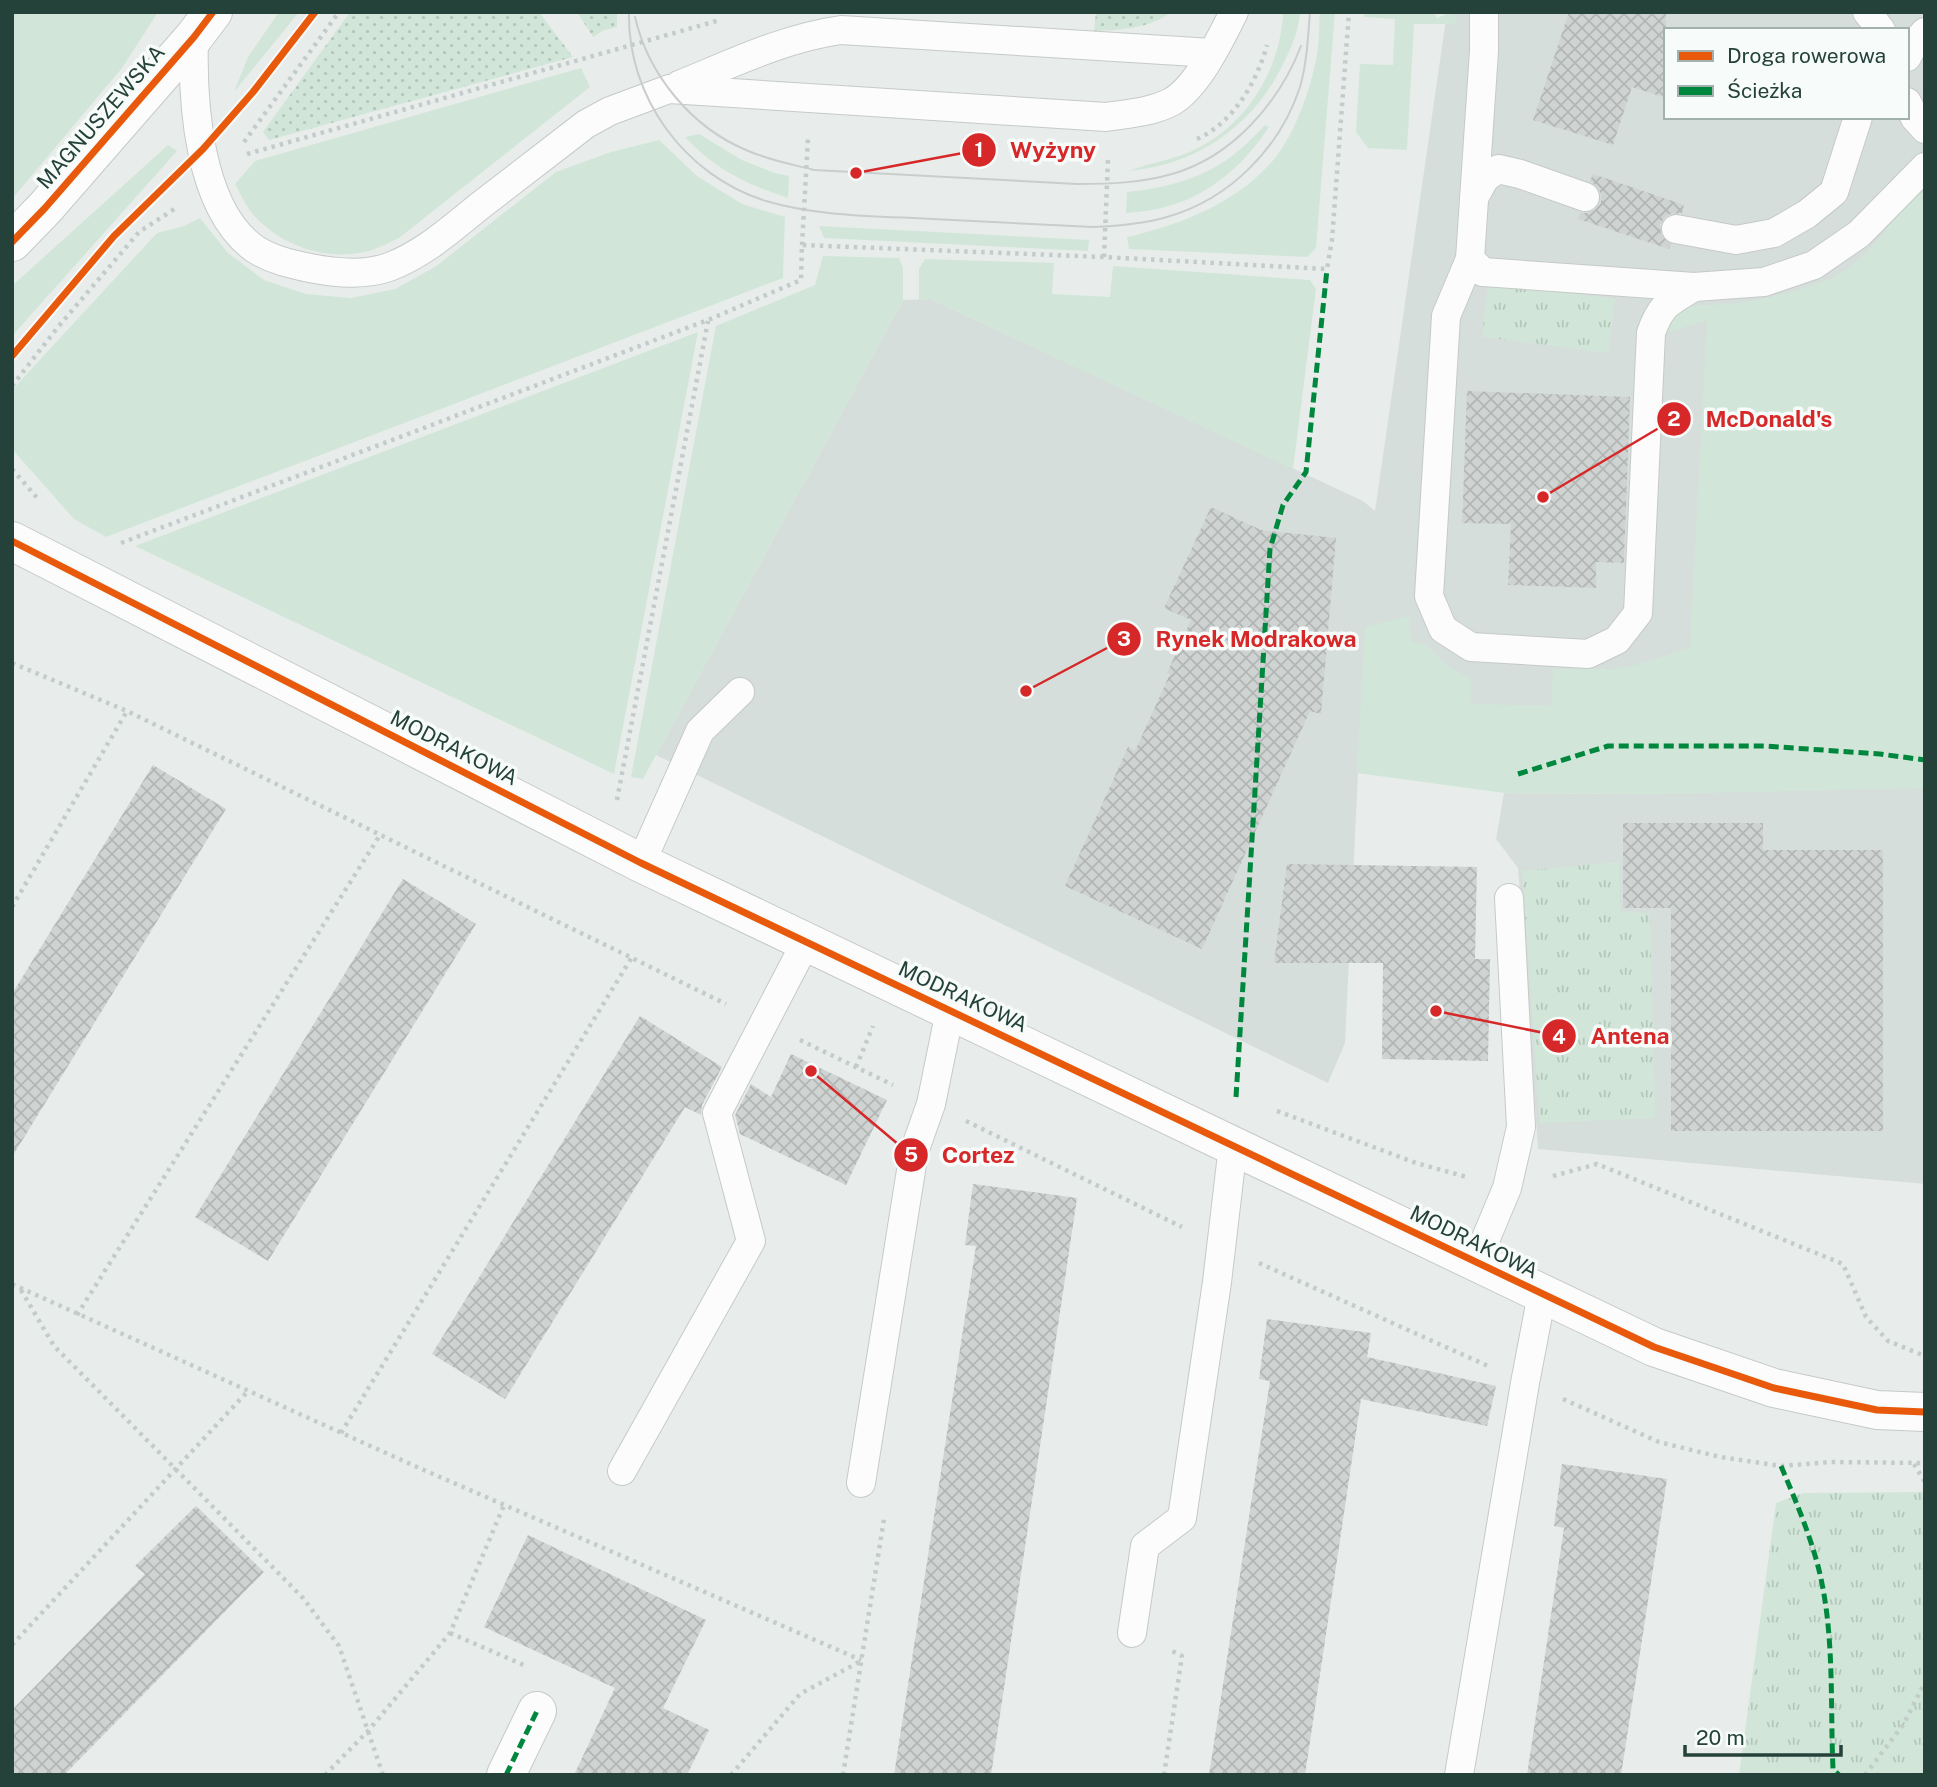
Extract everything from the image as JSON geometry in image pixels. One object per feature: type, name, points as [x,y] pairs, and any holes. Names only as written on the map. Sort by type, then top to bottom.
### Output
[{"type":"street","name":"MAGNUSZEWSKA","points":[[12,242],[204,25]]},
{"type":"street","name":"MODRAKOWA","points":[[12,541],[641,863],[1654,1347],[1774,1388],[1877,1410],[1925,1412]]},
{"type":"street","points":[[506,1775],[537,1711]]},
{"type":"lane","points":[[669,89],[1106,117],[1136,113],[1172,102],[1189,86],[1212,53],[1234,12]]},
{"type":"lane","points":[[1484,12],[1484,51],[1470,259],[1446,316],[1429,596],[1443,629],[1471,647],[1588,654],[1617,640],[1638,613],[1651,333],[1658,312],[1672,300],[1694,288]]},
{"type":"lane","points":[[1867,12],[1879,28]]},
{"type":"lane","points":[[204,25],[193,74],[195,108],[211,186],[227,219],[255,248],[284,263],[339,274],[387,267],[427,247],[586,124],[610,111],[813,34],[841,30],[1212,53]]},
{"type":"lane","points":[[1909,53],[1925,32]]},
{"type":"lane","points":[[1909,106],[1925,129]]},
{"type":"lane","points":[[1676,229],[1736,240],[1774,233],[1807,214],[1834,192],[1857,119]]},
{"type":"lane","points":[[1470,259],[1483,272],[1694,288],[1764,282],[1815,265],[1859,234],[1925,167]]},
{"type":"lane","points":[[1474,198],[1485,178],[1498,169],[1585,197]]},
{"type":"lane","points":[[641,863],[700,731],[740,692]]},
{"type":"lane","points":[[1476,1262],[1507,1188],[1521,1127],[1509,898]]},
{"type":"lane","points":[[622,1471],[751,1241],[717,1113],[806,942]]},
{"type":"lane","points":[[861,1483],[914,1152],[930,1104],[950,1011]]},
{"type":"lane","points":[[1132,1633],[1145,1546],[1182,1518],[1222,1247],[1233,1146]]},
{"type":"lane","points":[[1459,1775],[1542,1294]]},
{"type":"path","points":[[12,386],[139,232],[211,186],[338,12]]},
{"type":"path","points":[[117,545],[708,320],[800,281],[802,245],[1327,269],[1332,240],[1349,12]]},
{"type":"path","points":[[233,158],[723,19]]},
{"type":"path","points":[[1104,257],[1108,158]]},
{"type":"path","points":[[616,808],[708,320]]},
{"type":"path","points":[[12,663],[127,711],[1222,1247],[1659,1442],[1720,1457],[1782,1466],[1831,1462],[1925,1463]]},
{"type":"path","points":[[12,907],[127,711]]},
{"type":"path","points":[[77,1315],[380,835]]},
{"type":"path","points":[[341,1433],[632,957]]},
{"type":"path","points":[[1416,1163],[1507,1188],[1597,1164],[1843,1264],[1866,1317],[1888,1341],[1925,1356]]},
{"type":"path","points":[[12,1284],[341,1433],[861,1660],[800,1694],[731,1775]]},
{"type":"path","points":[[21,1289],[54,1346],[303,1598],[339,1646],[383,1775]]},
{"type":"path","points":[[12,1645],[248,1391]]},
{"type":"path","points":[[1914,1464],[1925,1482]]},
{"type":"path","points":[[325,1775],[368,1731],[450,1633],[504,1504]]},
{"type":"path","points":[[450,1633],[531,1668],[537,1711]]},
{"type":"path","points":[[1132,1633],[1182,1656],[1164,1775]]},
{"type":"path","points":[[1865,1775],[1903,1725],[1925,1682]]},
{"type":"shaded area","points":[[1447,12],[1925,12],[1925,1184],[1538,1149],[1518,868],[1496,839],[1504,793],[1656,794],[1358,773],[1345,1043],[1328,1083],[656,755],[903,300],[931,299],[1363,501],[1375,511]]},
{"type":"green space","points":[[12,12],[158,12],[122,68],[12,199]]},
{"type":"green space","points":[[279,12],[299,12],[234,92],[248,57]]},
{"type":"green space","points":[[350,12],[539,12],[573,57],[269,140],[263,132]]},
{"type":"green space","points":[[577,12],[617,12],[617,27],[604,30],[593,37]]},
{"type":"green space","points":[[1096,12],[1171,12],[1144,25],[1094,31]]},
{"type":"green space","points":[[1283,12],[1300,12],[1293,42],[1274,82],[1242,121],[1223,137],[1180,160],[1129,171],[1188,153],[1231,125],[1245,110],[1268,74],[1276,54]]},
{"type":"green space","points":[[1320,12],[1335,12],[1316,248],[1307,257],[1129,249],[1127,237],[1168,226],[1208,210],[1261,174],[1275,158],[1295,124],[1310,85],[1317,54]]},
{"type":"green space","points":[[1365,12],[1434,12],[1437,18],[1452,12],[1457,21],[1455,24],[1414,24],[1407,150],[1368,148],[1356,132],[1360,64],[1393,65],[1395,19],[1364,17]]},
{"type":"green space","points":[[581,68],[590,87],[399,238],[373,250],[337,254],[305,248],[290,242],[262,224],[251,212],[235,184],[255,161]]},
{"type":"green space","points":[[1265,125],[1269,127],[1241,162],[1208,188],[1170,206],[1126,213],[1127,192],[1171,184],[1212,169],[1237,152]]},
{"type":"green space","points":[[699,134],[742,160],[789,176],[788,198],[745,181],[720,167],[685,137]]},
{"type":"green space","points":[[659,140],[697,176],[742,204],[785,217],[783,278],[106,537],[74,519],[12,449],[12,390],[157,233],[184,226],[200,218],[228,253],[264,280],[306,294],[351,298],[395,289],[435,267],[556,172],[611,152]]},
{"type":"green space","points":[[168,145],[177,151],[12,336],[12,286]]},
{"type":"green space","points":[[1925,186],[1925,788],[1656,794],[1504,793],[1357,773],[1365,627],[1409,616],[1411,642],[1425,644],[1447,666],[1471,679],[1470,704],[1552,706],[1553,669],[1611,669],[1636,665],[1690,648],[1707,321],[1659,334],[1671,316],[1680,309],[1738,303],[1771,296],[1815,285],[1841,273],[1868,251]]},
{"type":"green space","points":[[819,226],[1089,240],[1088,251],[824,238]]},
{"type":"green space","points":[[823,256],[899,258],[903,268],[903,300],[643,779],[631,777],[716,326],[815,285]]},
{"type":"green space","points":[[925,259],[1054,263],[1052,294],[1110,297],[1113,266],[1310,280],[1316,289],[1293,469],[931,299],[919,299],[919,269]]},
{"type":"green space","points":[[1488,283],[1615,299],[1608,353],[1482,337]]},
{"type":"green space","points":[[698,332],[614,774],[135,546]]},
{"type":"green space","points":[[1619,862],[1620,911],[1650,914],[1655,1118],[1540,1123],[1522,871]]},
{"type":"green space","points":[[1925,1492],[1925,1775],[1739,1775],[1776,1503],[1803,1493]]},
{"type":"building","points":[[1569,12],[1666,12],[1664,97],[1632,87],[1613,145],[1533,120]]},
{"type":"building","points":[[1593,174],[1684,205],[1682,213],[1670,214],[1660,225],[1661,235],[1671,244],[1669,249],[1578,219],[1580,213],[1595,210],[1601,202],[1598,187],[1590,181]]},
{"type":"building","points":[[1467,391],[1630,397],[1624,563],[1596,562],[1596,588],[1508,585],[1511,524],[1462,523]]},
{"type":"building","points":[[1211,507],[1261,530],[1336,538],[1321,714],[1310,711],[1202,949],[1065,886],[1128,747],[1135,751],[1191,620],[1164,608]]},
{"type":"building","points":[[153,765],[226,809],[12,1157],[12,994]]},
{"type":"building","points":[[1623,823],[1763,823],[1763,850],[1883,850],[1883,1131],[1671,1131],[1671,908],[1623,908]]},
{"type":"building","points":[[1287,864],[1477,867],[1475,959],[1490,959],[1488,1061],[1382,1059],[1383,963],[1274,963]]},
{"type":"building","points":[[403,879],[476,924],[268,1261],[195,1217]]},
{"type":"building","points":[[640,1016],[722,1067],[702,1105],[701,1115],[685,1107],[505,1399],[432,1354]]},
{"type":"building","points":[[791,1054],[887,1100],[846,1185],[740,1134],[735,1115],[751,1084],[771,1097]]},
{"type":"building","points":[[973,1184],[1077,1198],[991,1775],[894,1775],[976,1246],[965,1245]]},
{"type":"building","points":[[1267,1319],[1371,1333],[1367,1357],[1496,1386],[1487,1426],[1361,1399],[1305,1775],[1209,1775],[1270,1381],[1259,1379]]},
{"type":"building","points":[[1562,1464],[1667,1479],[1621,1775],[1527,1775],[1564,1528],[1554,1526]]},
{"type":"building","points":[[196,1506],[264,1572],[64,1775],[12,1775],[12,1710],[145,1574],[135,1566]]},
{"type":"building","points":[[528,1535],[706,1620],[663,1708],[709,1730],[687,1775],[574,1775],[615,1688],[484,1627]]},
{"type":"tram line","points":[[629,12],[631,44],[638,74],[650,103],[666,129],[687,153],[710,173],[737,189],[784,206],[838,214],[1093,227],[1149,221],[1190,209],[1212,198],[1250,168],[1280,131],[1300,87],[1306,59],[1310,12]]},
{"type":"tram line","points":[[635,17],[650,59],[675,96],[707,128],[754,153],[814,170],[1077,184],[1160,177],[1194,166],[1214,155],[1251,125],[1266,107],[1280,88],[1301,46]]},
{"type":"marked path","points":[[1236,1097],[1270,549],[1283,505],[1306,472],[1327,269]]},
{"type":"marked path","points":[[1518,774],[1608,746],[1764,746],[1925,760]]},
{"type":"marked path","points":[[1781,1466],[1810,1541],[1823,1591],[1831,1667],[1833,1769],[1839,1775]]},
{"type":"marked path","points":[[506,1775],[537,1711]]},
{"type":"cycle path","points":[[12,242],[45,208],[213,12]]},
{"type":"cycle path","points":[[12,356],[114,236],[203,149],[253,92],[315,12]]},
{"type":"cycle path","points":[[12,541],[641,863],[1654,1347],[1774,1388],[1877,1410],[1925,1412]]},
{"type":"place","name":"Wyżyny","points":[[856,173]]},
{"type":"place","name":"McDonald's","points":[[1543,497]]},
{"type":"place","name":"Rynek Modrakowa","points":[[1026,691]]},
{"type":"place","name":"Antena","points":[[1436,1011]]},
{"type":"place","name":"Cortez","points":[[811,1071]]}]
